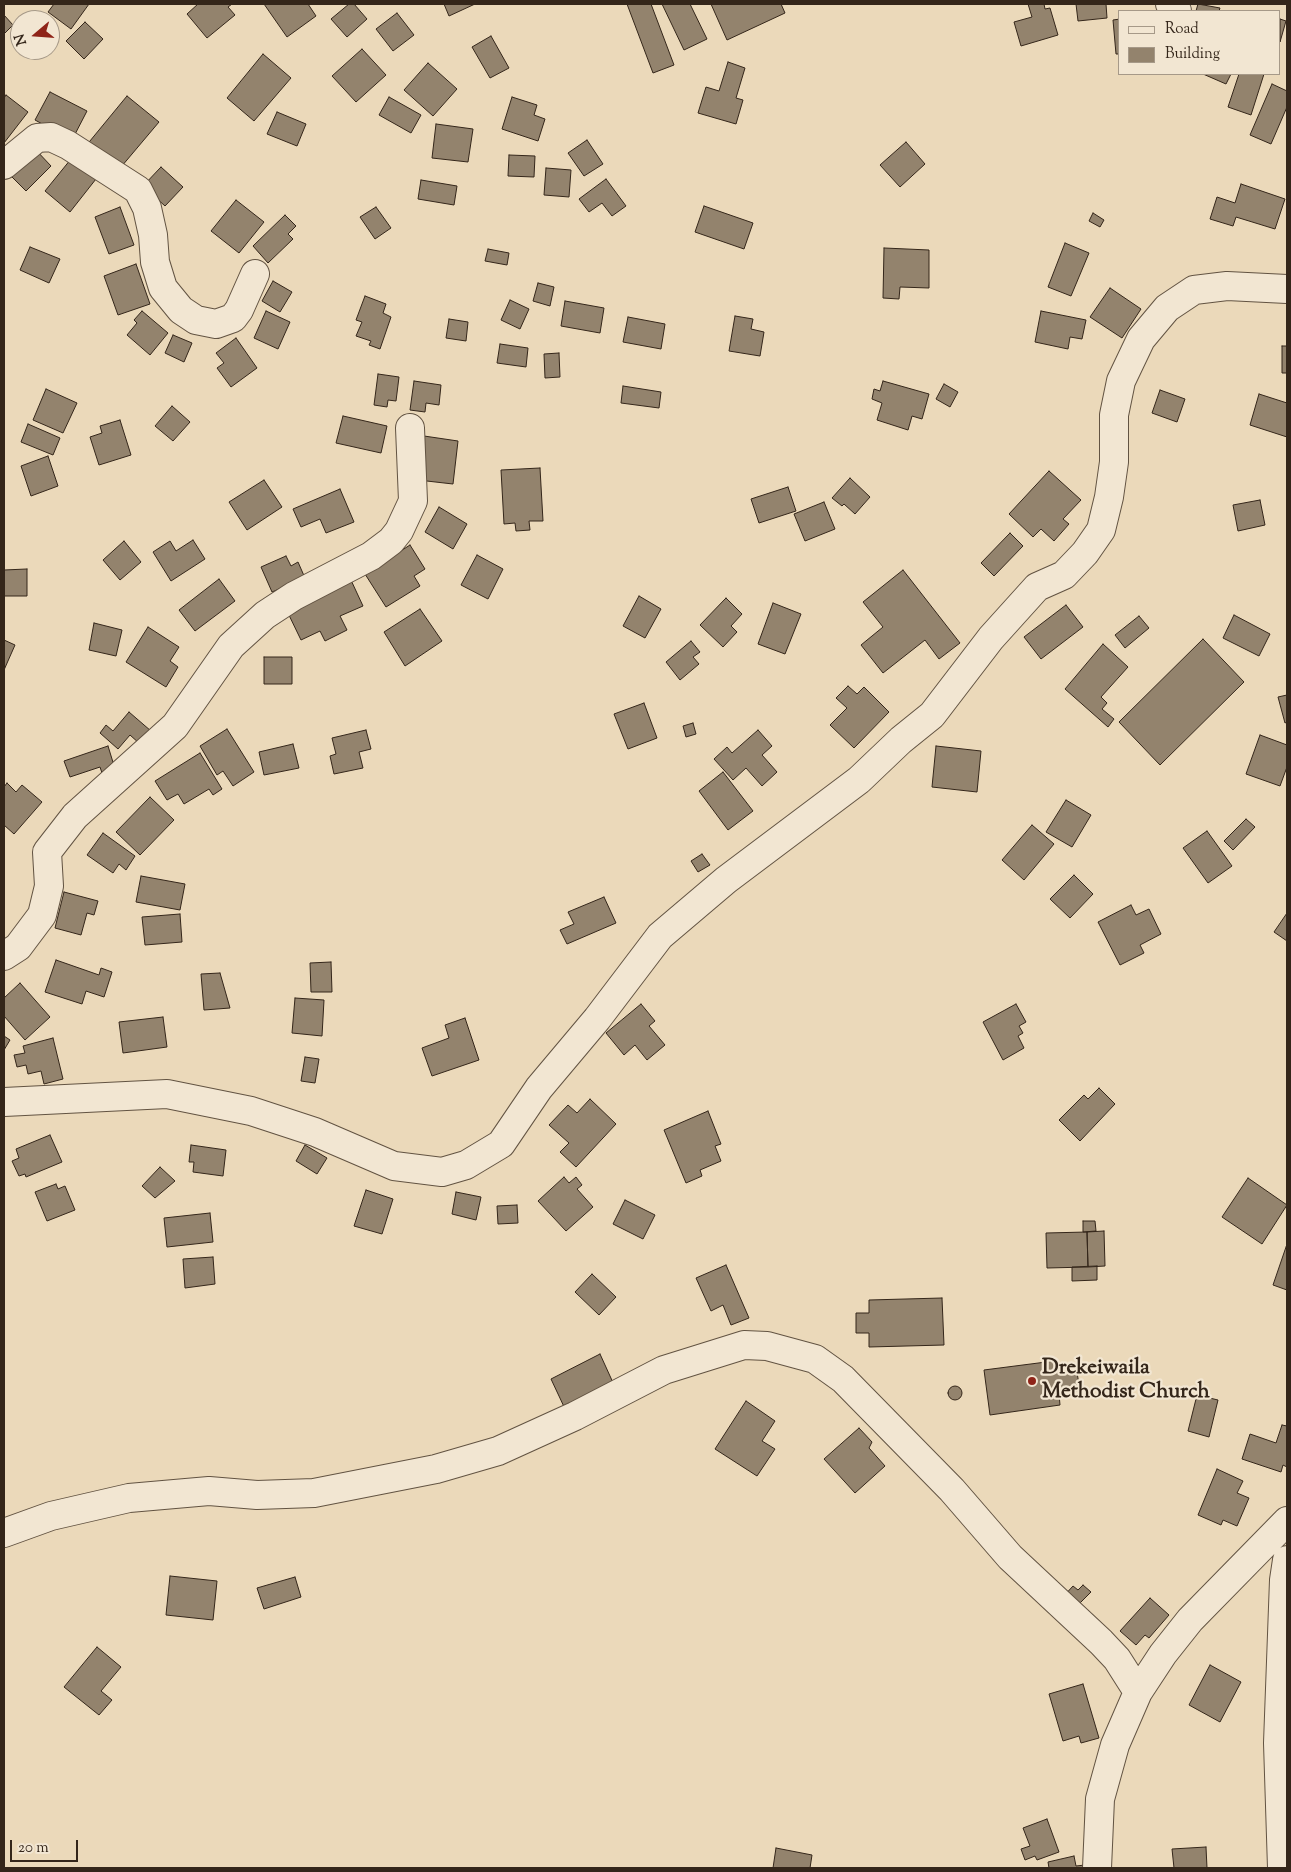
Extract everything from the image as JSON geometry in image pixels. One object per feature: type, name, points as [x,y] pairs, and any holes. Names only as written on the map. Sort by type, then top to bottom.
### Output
[{"type":"street","points":[[4,166],[37,138],[51,137],[68,145],[138,190],[147,208],[153,235],[155,262],[163,288],[180,310],[196,320],[216,324],[233,318],[239,310],[255,274]]},
{"type":"street","points":[[4,1102],[167,1094],[260,1114],[315,1132],[394,1166],[442,1172],[466,1165],[501,1144],[539,1088],[597,1019],[660,936],[726,880],[859,780],[901,740],[932,714],[991,638],[1037,587],[1064,575],[1085,553],[1101,530],[1109,497],[1114,462],[1114,414],[1121,382],[1141,338],[1167,308],[1194,290],[1227,286],[1287,289]]},
{"type":"street","points":[[4,956],[18,947],[42,915],[49,886],[47,852],[75,816],[175,726],[231,646],[265,615],[294,596],[371,556],[391,541],[400,531],[413,501],[410,428]]},
{"type":"street","points":[[4,1533],[51,1516],[129,1498],[209,1491],[257,1495],[314,1493],[436,1469],[498,1451],[575,1416],[664,1370],[744,1345],[767,1346],[815,1359],[843,1379],[952,1490],[1010,1556],[1101,1642],[1117,1659],[1138,1692]]},
{"type":"street","points":[[1097,1868],[1100,1799],[1115,1745],[1138,1692],[1163,1654],[1190,1620],[1287,1521]]},
{"type":"street","points":[[1282,1868],[1278,1743],[1284,1580],[1287,1560]]},
{"type":"building","points":[[54,4],[89,4],[71,29],[60,21],[60,10],[50,10]]},
{"type":"building","points":[[198,4],[232,4],[228,7],[235,15],[207,38],[187,14]]},
{"type":"building","points":[[264,4],[308,4],[316,16],[287,37]]},
{"type":"building","points":[[349,4],[354,4],[367,19],[347,37],[331,19]]},
{"type":"building","points":[[444,4],[475,4],[449,16]]},
{"type":"building","points":[[627,4],[651,4],[674,65],[653,73]]},
{"type":"building","points":[[662,4],[690,4],[707,39],[684,50]]},
{"type":"building","points":[[711,4],[781,4],[785,13],[727,40]]},
{"type":"building","points":[[1028,4],[1044,4],[1045,9],[1050,8],[1058,35],[1021,46],[1014,22],[1032,17]]},
{"type":"building","points":[[1076,4],[1106,4],[1107,18],[1078,21]]},
{"type":"building","points":[[1198,4],[1220,8],[1219,10],[1196,10]]},
{"type":"building","points":[[397,13],[414,35],[393,51],[376,29]]},
{"type":"building","points":[[4,15],[10,22],[10,28],[4,34]]},
{"type":"building","points":[[1118,19],[1118,54],[1116,54],[1113,20]]},
{"type":"building","points":[[1281,19],[1286,21],[1281,38]]},
{"type":"building","points":[[85,22],[103,39],[84,59],[66,41]]},
{"type":"building","points":[[491,36],[509,68],[490,78],[472,47]]},
{"type":"building","points":[[362,49],[386,75],[356,102],[332,76]]},
{"type":"building","points":[[263,54],[291,78],[254,121],[227,98]]},
{"type":"building","points":[[728,62],[745,68],[736,98],[743,100],[736,124],[698,113],[706,87],[719,91]]},
{"type":"building","points":[[428,63],[457,89],[433,116],[404,90]]},
{"type":"building","points":[[1205,75],[1230,75],[1226,84]]},
{"type":"building","points":[[1239,75],[1264,75],[1251,115],[1228,107]]},
{"type":"building","points":[[1272,84],[1287,91],[1287,107],[1271,144],[1250,135]]},
{"type":"building","points":[[50,92],[87,111],[72,140],[35,120]]},
{"type":"building","points":[[6,95],[28,112],[4,143],[4,98]]},
{"type":"building","points":[[127,96],[159,122],[116,173],[85,147]]},
{"type":"building","points":[[389,97],[421,115],[411,133],[379,115]]},
{"type":"building","points":[[512,97],[537,105],[534,115],[545,119],[538,141],[502,129]]},
{"type":"building","points":[[277,112],[306,124],[297,146],[267,134]]},
{"type":"building","points":[[436,124],[473,129],[468,162],[432,158]]},
{"type":"building","points":[[587,140],[603,164],[584,176],[568,153]]},
{"type":"building","points":[[906,142],[925,164],[900,187],[880,165]]},
{"type":"building","points":[[35,149],[51,166],[26,191],[9,174]]},
{"type":"building","points":[[509,155],[535,156],[534,177],[508,176]]},
{"type":"building","points":[[71,159],[96,179],[70,212],[45,191]]},
{"type":"building","points":[[161,167],[183,187],[165,206],[143,186]]},
{"type":"building","points":[[546,168],[571,170],[569,197],[544,195]]},
{"type":"building","points":[[606,179],[626,206],[612,216],[602,203],[589,212],[579,199]]},
{"type":"building","points":[[421,180],[457,186],[454,205],[418,199]]},
{"type":"building","points":[[1241,184],[1285,199],[1275,229],[1236,217],[1233,226],[1210,219],[1217,197],[1235,203]]},
{"type":"building","points":[[236,200],[264,222],[239,253],[211,231]]},
{"type":"building","points":[[704,206],[753,223],[744,249],[695,232]]},
{"type":"building","points":[[120,207],[134,245],[109,254],[95,217]]},
{"type":"building","points":[[376,207],[391,228],[375,239],[360,217]]},
{"type":"building","points":[[1093,213],[1104,220],[1100,227],[1089,221]]},
{"type":"building","points":[[285,215],[296,226],[288,234],[293,239],[268,263],[253,246]]},
{"type":"building","points":[[1065,243],[1089,253],[1071,296],[1048,287]]},
{"type":"building","points":[[30,247],[60,259],[49,283],[20,270]]},
{"type":"building","points":[[884,248],[929,250],[929,288],[900,287],[899,299],[883,298]]},
{"type":"building","points":[[488,249],[509,253],[507,265],[485,261]]},
{"type":"building","points":[[136,264],[150,304],[118,315],[104,276]]},
{"type":"building","points":[[273,281],[292,292],[280,312],[262,301]]},
{"type":"building","points":[[538,283],[554,287],[550,306],[533,301]]},
{"type":"building","points":[[1110,288],[1141,309],[1122,338],[1090,317]]},
{"type":"building","points":[[365,296],[386,304],[383,313],[391,317],[380,349],[369,345],[371,341],[356,336],[362,322],[356,320]]},
{"type":"building","points":[[510,300],[529,309],[520,329],[501,320]]},
{"type":"building","points":[[565,301],[604,308],[600,333],[561,326]]},
{"type":"building","points":[[142,311],[168,333],[150,355],[127,335],[137,323],[134,320]]},
{"type":"building","points":[[266,311],[290,322],[278,349],[254,338]]},
{"type":"building","points":[[1041,311],[1086,320],[1082,339],[1070,337],[1068,349],[1035,342]]},
{"type":"building","points":[[735,316],[753,319],[751,329],[764,332],[760,356],[729,351]]},
{"type":"building","points":[[628,317],[665,324],[661,349],[623,342]]},
{"type":"building","points":[[449,319],[468,322],[466,341],[446,338]]},
{"type":"building","points":[[173,335],[192,343],[184,362],[165,353]]},
{"type":"building","points":[[236,338],[257,368],[231,387],[217,368],[224,363],[216,353]]},
{"type":"building","points":[[500,344],[528,348],[526,367],[497,363]]},
{"type":"building","points":[[1282,346],[1287,346],[1287,373],[1282,373]]},
{"type":"building","points":[[559,353],[560,377],[545,378],[544,354]]},
{"type":"building","points":[[378,374],[399,377],[396,401],[388,400],[387,407],[374,405]]},
{"type":"building","points":[[414,381],[441,385],[439,405],[426,403],[425,412],[410,410]]},
{"type":"building","points":[[883,381],[929,394],[922,419],[912,416],[908,430],[877,420],[882,403],[872,399],[874,389],[880,391]]},
{"type":"building","points":[[944,384],[958,392],[950,407],[936,399]]},
{"type":"building","points":[[623,386],[661,392],[659,408],[621,403]]},
{"type":"building","points":[[46,389],[77,403],[63,433],[33,420]]},
{"type":"building","points":[[1160,390],[1185,399],[1177,422],[1152,413]]},
{"type":"building","points":[[1259,394],[1287,403],[1287,437],[1250,425]]},
{"type":"building","points":[[172,406],[190,422],[173,441],[155,426]]},
{"type":"building","points":[[343,416],[387,426],[381,453],[336,443]]},
{"type":"building","points":[[120,420],[131,455],[99,465],[90,437],[102,433],[100,426]]},
{"type":"building","points":[[28,424],[60,438],[53,455],[21,442]]},
{"type":"building","points":[[424,436],[458,441],[453,484],[418,480]]},
{"type":"building","points":[[48,456],[58,486],[31,496],[21,466]]},
{"type":"building","points":[[540,468],[543,521],[529,521],[530,530],[516,531],[515,523],[504,524],[501,470]]},
{"type":"building","points":[[1049,471],[1081,500],[1063,519],[1069,524],[1054,541],[1041,529],[1033,537],[1009,514]]},
{"type":"building","points":[[850,478],[870,497],[855,514],[844,504],[842,506],[832,498]]},
{"type":"building","points":[[264,480],[282,507],[247,530],[229,502]]},
{"type":"building","points":[[788,487],[796,511],[759,523],[751,499]]},
{"type":"building","points":[[340,489],[354,522],[326,533],[320,519],[301,527],[293,509]]},
{"type":"building","points":[[1260,500],[1265,525],[1238,531],[1233,505]]},
{"type":"building","points":[[824,502],[835,529],[805,541],[794,514]]},
{"type":"building","points":[[439,507],[467,524],[453,549],[425,532]]},
{"type":"building","points":[[1010,533],[1023,546],[994,576],[981,563]]},
{"type":"building","points":[[193,540],[205,559],[171,581],[153,552],[170,541],[176,551]]},
{"type":"building","points":[[124,541],[141,562],[120,580],[103,560]]},
{"type":"building","points":[[410,545],[425,569],[414,576],[420,586],[386,607],[365,574]]},
{"type":"building","points":[[477,555],[503,569],[488,599],[461,585]]},
{"type":"building","points":[[286,556],[291,566],[298,562],[305,578],[272,592],[261,567]]},
{"type":"building","points":[[27,569],[27,596],[4,596],[4,570]]},
{"type":"building","points":[[903,570],[960,643],[939,659],[925,640],[883,673],[861,645],[883,627],[863,602]]},
{"type":"building","points":[[350,578],[363,606],[340,616],[347,630],[325,641],[320,631],[301,640],[286,609]]},
{"type":"building","points":[[219,579],[235,601],[195,631],[179,610]]},
{"type":"building","points":[[639,596],[661,609],[645,638],[623,626]]},
{"type":"building","points":[[726,598],[742,614],[731,626],[737,632],[723,647],[700,625]]},
{"type":"building","points":[[773,603],[801,614],[785,654],[758,644]]},
{"type":"building","points":[[1066,605],[1083,627],[1041,659],[1024,637]]},
{"type":"building","points":[[420,609],[442,641],[405,666],[384,632]]},
{"type":"building","points":[[1234,615],[1270,634],[1259,656],[1223,638]]},
{"type":"building","points":[[1139,616],[1149,628],[1125,648],[1115,635]]},
{"type":"building","points":[[94,623],[122,630],[116,656],[89,650]]},
{"type":"building","points":[[148,627],[179,647],[170,661],[178,667],[166,687],[126,662]]},
{"type":"building","points":[[1203,639],[1244,682],[1160,765],[1119,722]]},
{"type":"building","points":[[4,640],[15,645],[4,670]]},
{"type":"building","points":[[691,641],[700,652],[693,657],[699,664],[680,680],[666,662]]},
{"type":"building","points":[[1103,644],[1128,667],[1101,697],[1107,703],[1102,709],[1114,719],[1108,727],[1065,689]]},
{"type":"building","points":[[264,657],[292,657],[292,684],[264,684]]},
{"type":"building","points":[[848,686],[857,694],[864,687],[889,712],[854,748],[830,725],[847,708],[836,698]]},
{"type":"building","points":[[1287,695],[1287,722],[1285,723],[1278,697]]},
{"type":"building","points":[[644,703],[657,738],[628,749],[614,714]]},
{"type":"building","points":[[129,712],[151,731],[140,744],[130,735],[118,749],[100,733],[106,725],[113,731]]},
{"type":"building","points":[[693,723],[696,734],[686,737],[683,726]]},
{"type":"building","points":[[227,729],[254,772],[233,786],[223,771],[217,775],[200,746]]},
{"type":"building","points":[[366,730],[371,749],[359,752],[363,768],[334,774],[330,756],[336,754],[332,738]]},
{"type":"building","points":[[758,730],[772,746],[762,755],[777,772],[762,786],[746,768],[733,780],[714,759],[727,747],[732,753]]},
{"type":"building","points":[[1260,735],[1287,745],[1287,767],[1280,786],[1246,774]]},
{"type":"building","points":[[293,744],[299,768],[264,775],[259,752]]},
{"type":"building","points":[[108,746],[116,772],[103,776],[100,767],[70,777],[64,761]]},
{"type":"building","points":[[936,746],[981,751],[977,792],[932,787]]},
{"type":"building","points":[[200,753],[222,789],[213,795],[209,789],[184,804],[178,794],[167,800],[155,781]]},
{"type":"building","points":[[723,772],[753,811],[728,830],[699,791]]},
{"type":"building","points":[[7,783],[16,792],[22,785],[42,802],[14,834],[4,825],[4,787]]},
{"type":"building","points":[[150,797],[174,820],[140,855],[116,832]]},
{"type":"building","points":[[1066,800],[1091,815],[1072,847],[1046,832]]},
{"type":"building","points":[[1246,819],[1255,827],[1233,850],[1224,841]]},
{"type":"building","points":[[1032,825],[1054,844],[1024,880],[1002,860]]},
{"type":"building","points":[[1207,831],[1232,866],[1208,883],[1183,848]]},
{"type":"building","points":[[103,833],[135,856],[126,870],[119,864],[113,873],[87,855]]},
{"type":"building","points":[[702,854],[710,865],[698,872],[691,861]]},
{"type":"building","points":[[1074,875],[1093,894],[1070,918],[1050,899]]},
{"type":"building","points":[[141,876],[185,884],[180,910],[136,902]]},
{"type":"building","points":[[64,892],[98,901],[94,915],[87,913],[81,935],[55,928]]},
{"type":"building","points":[[604,897],[616,923],[567,944],[560,930],[574,924],[568,912]]},
{"type":"building","points":[[1131,905],[1136,915],[1149,909],[1161,934],[1140,945],[1144,953],[1120,965],[1098,922]]},
{"type":"building","points":[[1287,913],[1287,941],[1274,932]]},
{"type":"building","points":[[180,914],[182,942],[145,945],[142,917]]},
{"type":"building","points":[[56,960],[99,975],[101,968],[112,972],[104,997],[86,991],[82,1004],[45,992]]},
{"type":"building","points":[[331,962],[332,992],[311,992],[310,963]]},
{"type":"building","points":[[220,973],[230,1008],[204,1010],[201,974]]},
{"type":"building","points":[[20,983],[50,1017],[25,1040],[4,1016],[4,998]]},
{"type":"building","points":[[295,998],[324,1000],[322,1036],[292,1033]]},
{"type":"building","points":[[641,1004],[655,1021],[649,1026],[665,1045],[647,1060],[635,1045],[624,1055],[606,1033]]},
{"type":"building","points":[[1016,1004],[1026,1022],[1019,1026],[1023,1033],[1018,1036],[1024,1048],[1003,1060],[983,1022]]},
{"type":"building","points":[[163,1017],[167,1047],[123,1053],[119,1022]]},
{"type":"building","points":[[465,1018],[479,1060],[432,1076],[422,1048],[449,1038],[445,1025]]},
{"type":"building","points":[[4,1036],[10,1040],[4,1050]]},
{"type":"building","points":[[53,1038],[63,1079],[44,1084],[41,1071],[28,1074],[26,1065],[17,1067],[14,1055],[25,1053],[23,1046]]},
{"type":"building","points":[[305,1057],[319,1059],[315,1083],[301,1081]]},
{"type":"building","points":[[1099,1088],[1115,1104],[1080,1141],[1059,1120],[1084,1095],[1088,1099]]},
{"type":"building","points":[[590,1099],[616,1124],[576,1167],[560,1152],[569,1143],[549,1125],[568,1105],[577,1113]]},
{"type":"building","points":[[708,1111],[721,1144],[715,1146],[721,1161],[700,1170],[702,1176],[686,1183],[664,1130]]},
{"type":"building","points":[[50,1135],[62,1162],[26,1177],[25,1174],[19,1176],[12,1161],[19,1158],[16,1149]]},
{"type":"building","points":[[191,1145],[226,1150],[223,1176],[193,1172],[194,1162],[189,1162]]},
{"type":"building","points":[[305,1145],[327,1158],[317,1174],[296,1161]]},
{"type":"building","points":[[160,1167],[175,1181],[155,1198],[142,1186]]},
{"type":"building","points":[[564,1177],[569,1183],[576,1177],[582,1185],[577,1189],[593,1207],[566,1231],[538,1201]]},
{"type":"building","points":[[1248,1178],[1287,1205],[1262,1244],[1222,1217]]},
{"type":"building","points":[[56,1184],[58,1189],[65,1186],[75,1210],[47,1221],[35,1192]]},
{"type":"building","points":[[366,1190],[393,1199],[382,1234],[354,1226]]},
{"type":"building","points":[[456,1192],[481,1197],[476,1220],[452,1214]]},
{"type":"building","points":[[625,1200],[655,1215],[643,1239],[613,1224]]},
{"type":"building","points":[[517,1205],[518,1223],[498,1224],[497,1206]]},
{"type":"building","points":[[210,1213],[213,1242],[167,1247],[164,1218]]},
{"type":"building","points":[[1083,1221],[1095,1221],[1096,1231],[1083,1232]]},
{"type":"building","points":[[1104,1231],[1105,1266],[1088,1267],[1087,1232]]},
{"type":"building","points":[[1087,1232],[1088,1267],[1047,1268],[1046,1233]]},
{"type":"building","points":[[1287,1248],[1287,1290],[1273,1285]]},
{"type":"building","points":[[213,1257],[215,1284],[185,1288],[183,1259]]},
{"type":"building","points":[[726,1265],[749,1318],[731,1325],[723,1305],[711,1311],[696,1278]]},
{"type":"building","points":[[1097,1266],[1097,1280],[1072,1281],[1072,1267]]},
{"type":"building","points":[[592,1274],[616,1297],[599,1315],[575,1292]]},
{"type":"building","points":[[942,1298],[944,1345],[869,1347],[869,1333],[856,1333],[856,1313],[869,1313],[869,1300]]},
{"type":"building","points":[[600,1354],[615,1387],[566,1411],[551,1379]]},
{"type":"building","name":"Drekeiwaila Methodist Church","points":[[1054,1361],[1055,1368],[1076,1366],[1080,1391],[1059,1394],[1060,1405],[990,1415],[984,1370]]},
{"type":"building","points":[[952,1386],[958,1386],[962,1393],[958,1400],[952,1400],[948,1396],[948,1390]]},
{"type":"building","points":[[1197,1395],[1218,1400],[1209,1437],[1188,1431]]},
{"type":"building","points":[[746,1401],[775,1421],[762,1441],[775,1449],[757,1476],[715,1449]]},
{"type":"building","points":[[1282,1425],[1287,1426],[1287,1467],[1283,1465],[1281,1472],[1242,1459],[1250,1434],[1276,1443]]},
{"type":"building","points":[[859,1428],[872,1442],[869,1448],[885,1466],[855,1493],[824,1459]]},
{"type":"building","points":[[1217,1469],[1243,1481],[1237,1493],[1249,1498],[1237,1526],[1223,1520],[1221,1525],[1198,1515]]},
{"type":"building","points":[[170,1576],[217,1581],[213,1620],[166,1615]]},
{"type":"building","points":[[295,1577],[301,1597],[264,1609],[257,1588]]},
{"type":"building","points":[[1083,1585],[1091,1592],[1074,1609],[1062,1598],[1073,1586],[1078,1590]]},
{"type":"building","points":[[1150,1598],[1169,1615],[1149,1638],[1145,1635],[1136,1645],[1120,1631]]},
{"type":"building","points":[[97,1647],[121,1667],[101,1691],[112,1700],[99,1715],[64,1687]]},
{"type":"building","points":[[1210,1665],[1241,1682],[1220,1722],[1189,1705]]},
{"type":"building","points":[[1083,1684],[1099,1738],[1081,1743],[1079,1736],[1063,1741],[1049,1694]]},
{"type":"building","points":[[1047,1819],[1059,1852],[1037,1860],[1035,1856],[1025,1860],[1021,1849],[1030,1846],[1023,1828]]},
{"type":"building","points":[[1206,1847],[1207,1868],[1174,1868],[1172,1849]]},
{"type":"building","points":[[776,1848],[812,1855],[810,1868],[773,1868]]},
{"type":"building","points":[[1074,1856],[1076,1866],[1085,1865],[1086,1868],[1049,1868],[1048,1862]]},
{"type":"place","name":"Drekeiwaila Methodist Church","points":[[1032,1381]]}]
